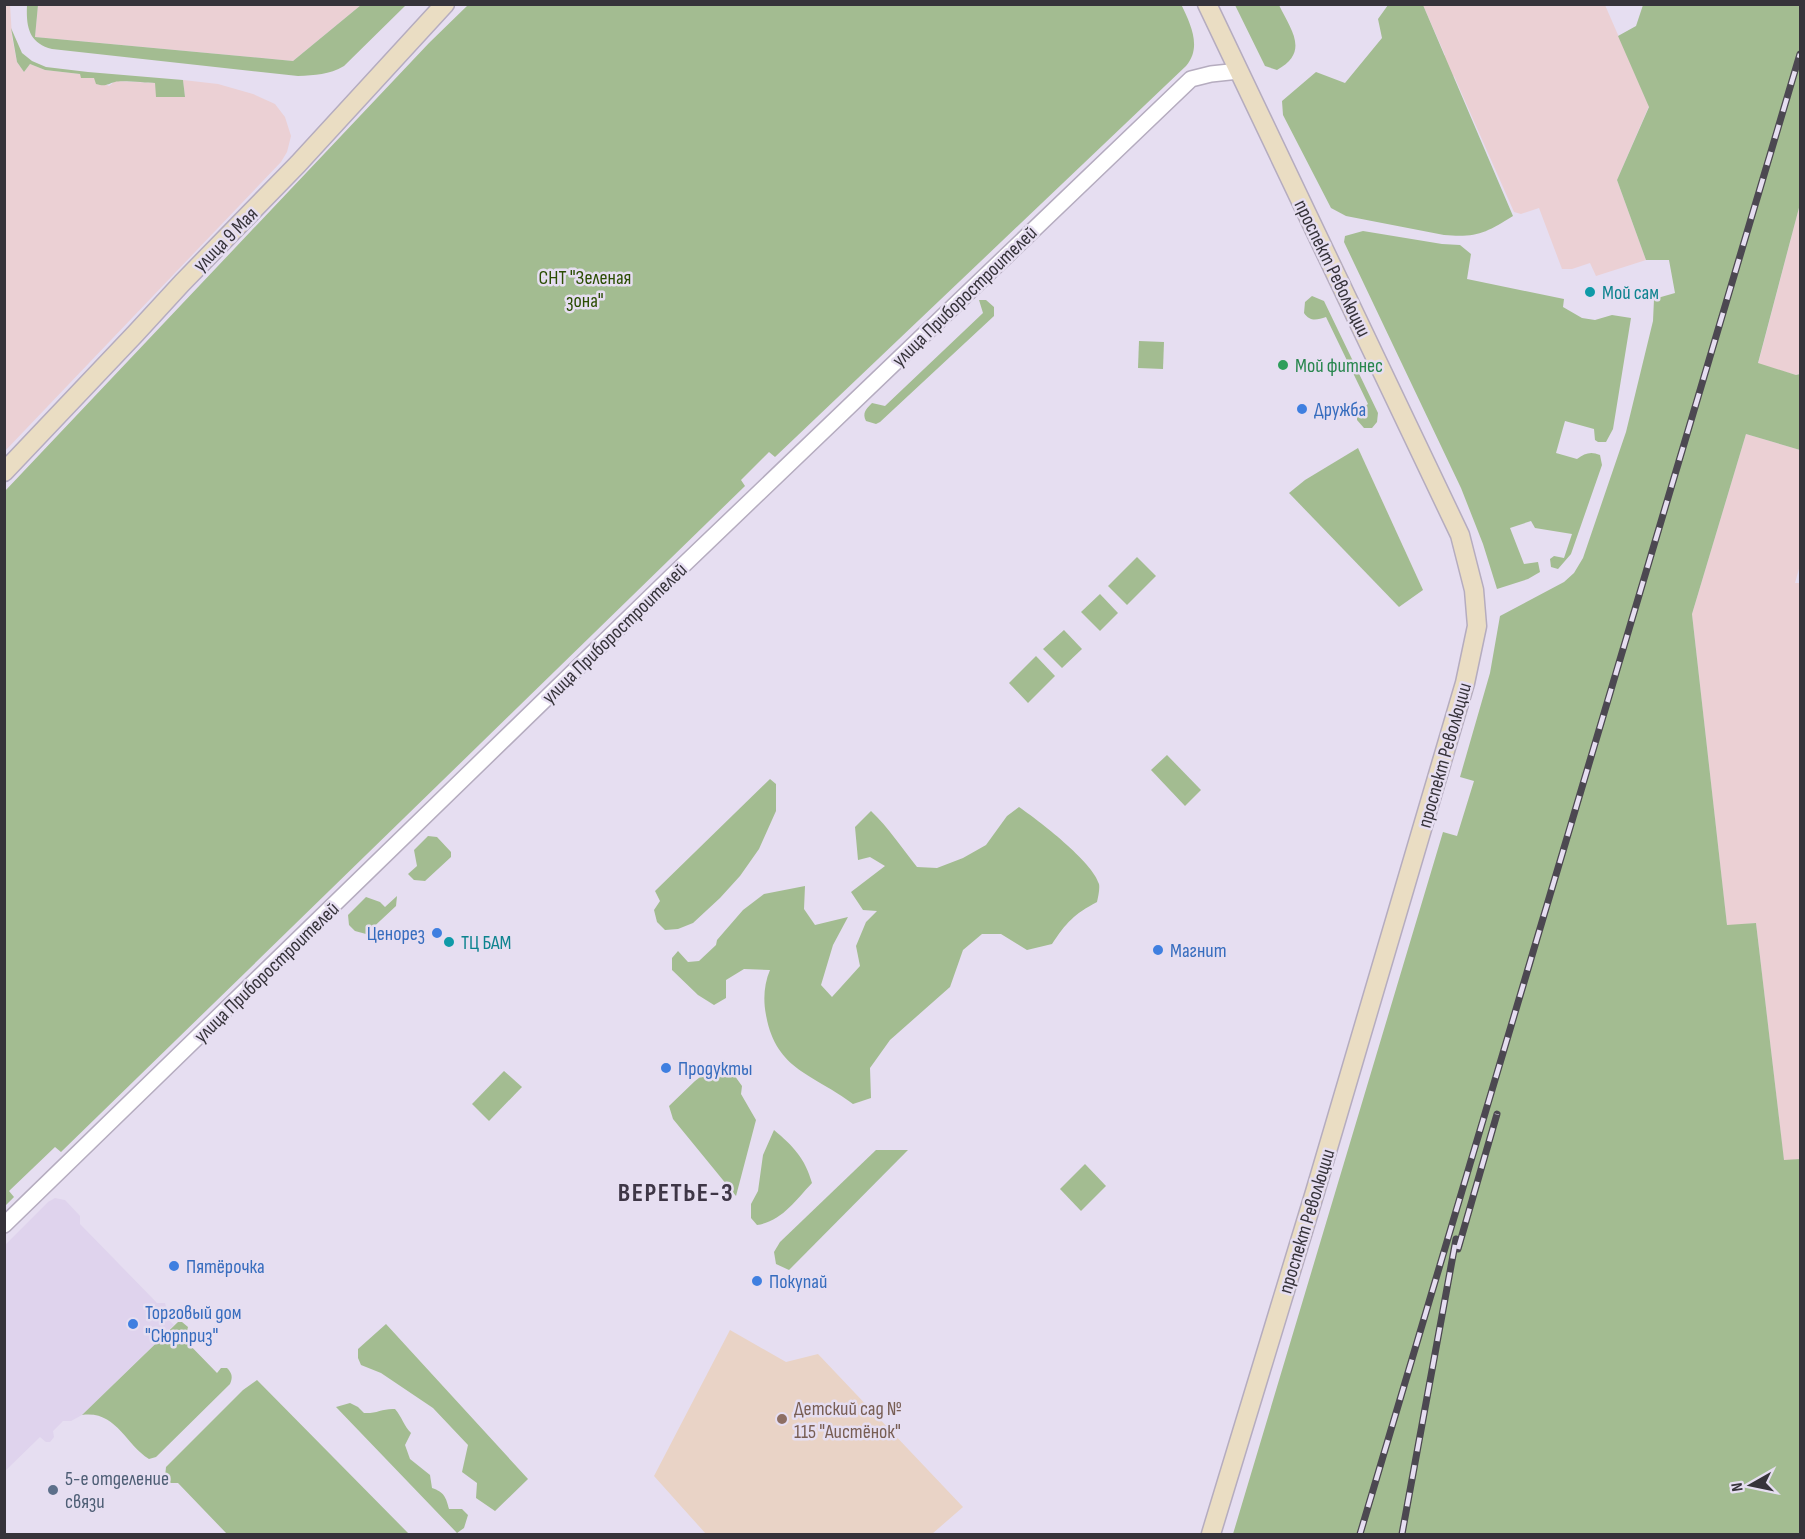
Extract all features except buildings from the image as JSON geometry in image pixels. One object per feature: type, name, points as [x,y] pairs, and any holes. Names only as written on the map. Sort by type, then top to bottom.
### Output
[{"type":"main road","name":"улица 9 Мая","points":[[4,472],[298,164],[445,4]]},
{"type":"main road","name":"проспект Революции","points":[[1207,4],[1460,535],[1474,590],[1477,626],[1466,682],[1211,1534]]},
{"type":"street","name":"улица Приборостроителей","points":[[4,1225],[663,585],[1191,79],[1239,71]]},
{"type":"shaded area","points":[[10,4],[12,37],[17,62],[24,72],[30,64],[45,70],[80,74],[82,78],[94,78],[109,86],[115,81],[156,83],[156,96],[185,97],[183,80],[218,84],[253,94],[275,104],[285,117],[291,136],[287,152],[281,162],[5,451],[4,5]]},
{"type":"shaded area","points":[[38,5],[361,5],[293,61],[35,37]]},
{"type":"shaded area","points":[[1423,5],[1605,5],[1649,106],[1617,180],[1646,260],[1596,276],[1590,263],[1572,269],[1562,269],[1539,208],[1521,214],[1514,212],[1454,76],[1449,78],[1440,57],[1445,55]]},
{"type":"shaded area","points":[[1800,204],[1800,374],[1796,375],[1758,364]]},
{"type":"shaded area","points":[[1746,434],[1800,450],[1800,565],[1795,583],[1800,583],[1800,1159],[1784,1161],[1756,923],[1727,926],[1692,614]]},
{"type":"shaded area","points":[[55,1198],[65,1200],[80,1216],[80,1224],[157,1303],[165,1303],[167,1310],[165,1316],[174,1325],[82,1415],[71,1421],[63,1421],[53,1431],[54,1437],[50,1442],[40,1437],[5,1471],[5,1245],[48,1202]]},
{"type":"shaded area","name":"Детский сад № 115 \"Аистёнок\"","points":[[730,1330],[786,1362],[818,1354],[963,1507],[932,1534],[706,1534],[654,1476]]},
{"type":"green space","name":"СНТ \"Зеленая зона\"","points":[[1181,4],[1191,28],[1194,44],[1191,59],[1186,66],[775,457],[769,452],[741,480],[745,486],[61,1152],[55,1147],[9,1191],[14,1197],[5,1206],[5,491],[429,43],[468,5]]},
{"type":"green space","points":[[27,5],[38,5],[35,37],[293,61],[361,5],[406,5],[344,66],[327,73],[298,76],[52,49],[38,43],[30,33]]},
{"type":"green space","points":[[1235,5],[1279,5],[1295,40],[1293,56],[1287,63],[1277,70],[1265,66]]},
{"type":"green space","points":[[1388,5],[1423,5],[1513,216],[1495,227],[1473,235],[1444,235],[1346,216],[1331,208],[1283,115],[1282,101],[1316,72],[1345,83],[1382,38],[1378,19]]},
{"type":"green space","points":[[1643,5],[1800,5],[1800,204],[1758,363],[1796,375],[1800,374],[1800,450],[1746,434],[1692,614],[1727,925],[1756,923],[1784,1160],[1800,1159],[1800,1534],[1233,1534],[1443,832],[1457,836],[1474,781],[1460,777],[1490,673],[1500,616],[1564,582],[1574,573],[1583,558],[1626,432],[1653,321],[1654,299],[1675,293],[1669,260],[1646,260],[1617,180],[1649,107],[1618,36],[1636,26]]},
{"type":"green space","points":[[11,28],[22,53],[32,61],[46,67],[183,80],[185,97],[156,97],[155,83],[123,81],[99,85],[96,84],[94,78],[81,78],[80,74],[45,70],[30,64],[24,72],[17,62]]},
{"type":"green space","points":[[1363,231],[1460,245],[1471,254],[1467,279],[1564,299],[1563,307],[1582,318],[1595,320],[1612,315],[1631,318],[1613,429],[1606,442],[1595,440],[1594,429],[1565,421],[1556,453],[1577,459],[1588,453],[1594,453],[1600,455],[1602,465],[1571,554],[1558,569],[1551,567],[1550,559],[1554,556],[1564,558],[1572,534],[1535,528],[1531,521],[1510,528],[1524,564],[1538,562],[1540,572],[1528,579],[1497,589],[1483,544],[1461,488],[1344,242],[1345,236]]},
{"type":"green space","points":[[1312,296],[1324,301],[1378,413],[1377,422],[1372,428],[1364,428],[1357,420],[1357,412],[1368,404],[1326,317],[1314,320],[1304,313],[1305,302]]},
{"type":"green space","points":[[979,300],[986,300],[994,307],[994,316],[880,422],[876,424],[866,421],[865,411],[872,403],[885,406],[983,313]]},
{"type":"green space","points":[[1139,341],[1164,342],[1163,369],[1138,368]]},
{"type":"green space","points":[[1358,448],[1423,590],[1399,607],[1289,493],[1305,480]]},
{"type":"green space","points":[[1137,557],[1156,576],[1127,605],[1108,586]]},
{"type":"green space","points":[[1100,594],[1118,613],[1100,631],[1081,612]]},
{"type":"green space","points":[[1064,630],[1082,649],[1062,668],[1043,649]]},
{"type":"green space","points":[[1036,656],[1055,676],[1028,703],[1009,683]]},
{"type":"green space","points":[[1167,755],[1201,790],[1185,806],[1151,770]]},
{"type":"green space","points":[[770,779],[776,784],[776,811],[759,849],[740,876],[693,923],[678,929],[665,930],[657,922],[654,910],[660,901],[655,891]]},
{"type":"green space","points":[[1019,807],[1064,842],[1087,865],[1099,884],[1097,902],[1071,920],[1052,944],[1027,950],[1001,934],[982,934],[963,950],[950,987],[890,1040],[870,1068],[871,1098],[853,1104],[799,1069],[778,1048],[771,1034],[765,1009],[765,986],[770,970],[744,969],[726,980],[726,998],[714,1005],[698,995],[672,970],[672,958],[678,951],[688,962],[699,961],[716,945],[717,940],[743,910],[764,894],[805,886],[804,909],[815,925],[848,917],[833,945],[821,985],[832,997],[860,966],[856,946],[866,922],[877,911],[863,910],[851,892],[885,866],[870,857],[858,860],[855,827],[871,811],[917,867],[937,868],[963,858],[986,845],[1007,816]]},
{"type":"green space","points":[[428,836],[437,837],[451,852],[451,857],[425,881],[414,880],[408,874],[417,866],[414,850]]},
{"type":"green space","points":[[397,896],[396,906],[366,934],[355,931],[349,925],[348,915],[366,897],[380,902],[385,907]]},
{"type":"green space","points":[[717,1064],[727,1065],[742,1086],[741,1094],[756,1120],[736,1196],[673,1119],[669,1106]]},
{"type":"green space","points":[[504,1071],[522,1087],[489,1121],[472,1104]]},
{"type":"green space","points":[[774,1130],[798,1153],[812,1183],[781,1215],[757,1225],[751,1218],[751,1204],[758,1191],[763,1155]]},
{"type":"green space","points":[[876,1150],[908,1150],[789,1270],[776,1264],[774,1252],[780,1242]]},
{"type":"green space","points":[[1085,1164],[1106,1186],[1081,1211],[1060,1189]]},
{"type":"green space","points":[[178,1322],[188,1327],[182,1337],[217,1373],[221,1368],[227,1368],[231,1373],[230,1384],[156,1457],[149,1459],[112,1423],[94,1415],[82,1415]]},
{"type":"green space","points":[[386,1324],[528,1479],[495,1511],[476,1498],[477,1483],[462,1472],[468,1445],[433,1408],[381,1373],[361,1365],[358,1349]]},
{"type":"green space","points":[[257,1380],[409,1534],[227,1534],[178,1483],[170,1483],[165,1477],[166,1467],[243,1390]]},
{"type":"green space","points":[[350,1403],[364,1413],[395,1409],[411,1433],[405,1445],[410,1459],[430,1475],[432,1488],[444,1496],[449,1509],[462,1509],[468,1515],[464,1528],[457,1533],[336,1407]]},
{"type":"railway","points":[[1360,1534],[1800,54]]},
{"type":"railway","points":[[1458,1249],[1497,1114]]},
{"type":"railway","points":[[1402,1534],[1456,1239]]},
{"type":"place","name":"Мой сам","points":[[1590,292]]},
{"type":"place","name":"Мой фитнес","points":[[1283,365]]},
{"type":"place","name":"Дружба","points":[[1302,409]]},
{"type":"place","name":"Ценорез","points":[[437,933]]},
{"type":"place","name":"ТЦ БАМ","points":[[449,942]]},
{"type":"place","name":"Магнит","points":[[1158,950]]},
{"type":"place","name":"Продукты","points":[[666,1068]]},
{"type":"place","name":"Пятёрочка","points":[[174,1266]]},
{"type":"place","name":"Покупай","points":[[757,1281]]},
{"type":"place","name":"Торговый дом \"Сюрприз\"","points":[[133,1324]]},
{"type":"place","name":"Детский сад № 115 \"Аистёнок\"","points":[[782,1419]]},
{"type":"place","name":"5-е отделение связи","points":[[53,1490]]},
{"type":"district","name":"ВЕРЕТЬЕ-3","points":[[676,1192]]}]
